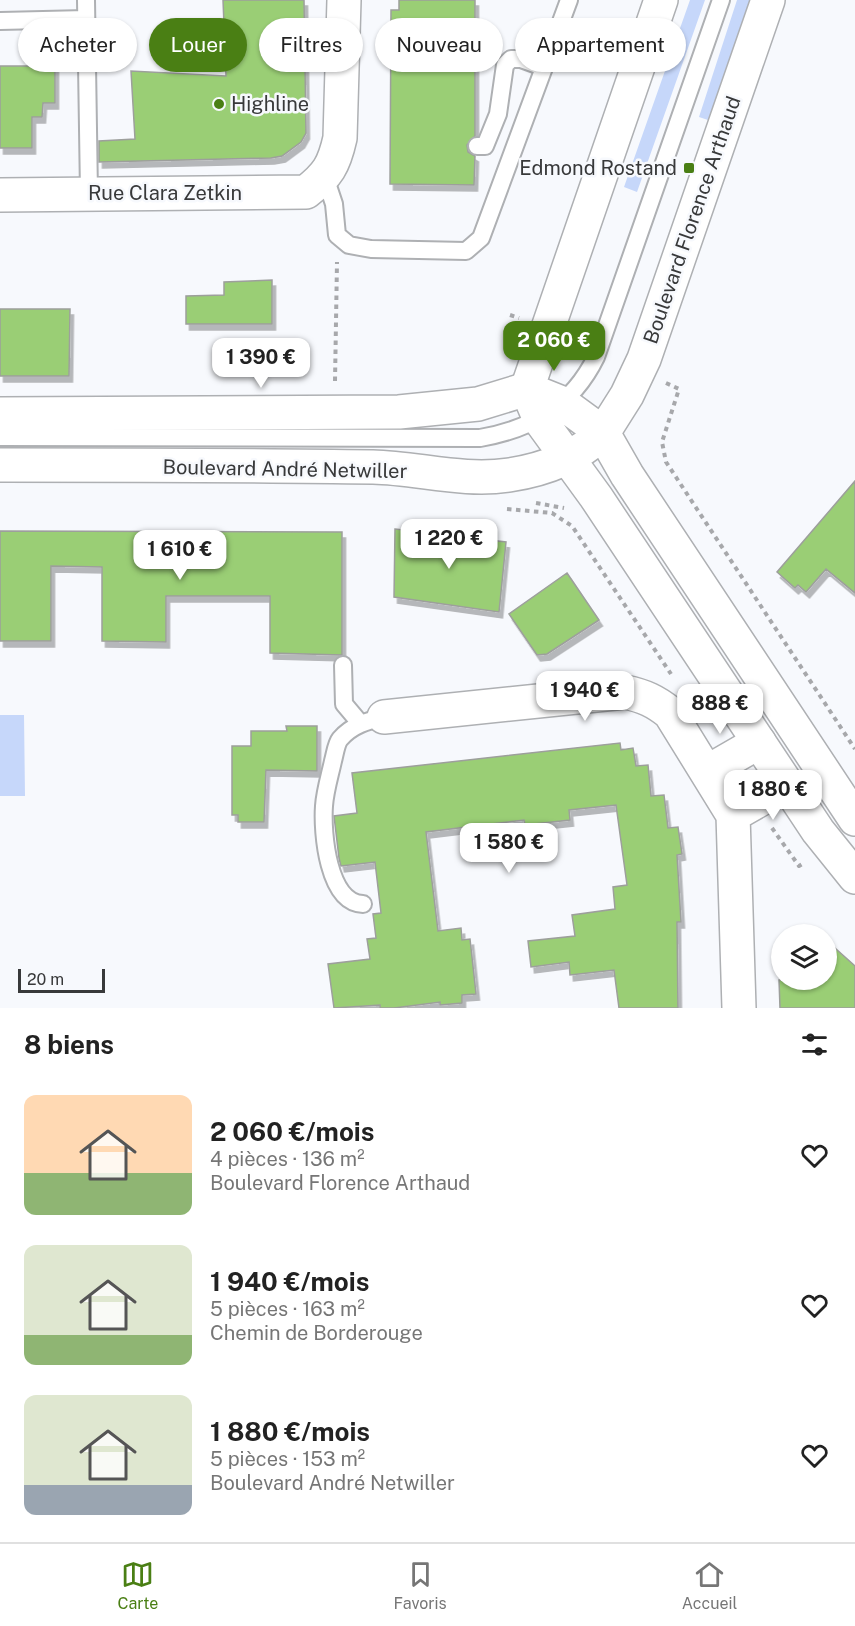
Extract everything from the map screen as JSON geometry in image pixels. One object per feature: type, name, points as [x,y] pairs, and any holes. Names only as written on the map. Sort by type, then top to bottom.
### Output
[{"type":"street","points":[[325,177],[335,160],[340,138],[344,0]]},
{"type":"street","points":[[527,389],[661,0]]},
{"type":"street","name":"Boulevard Florence Arthaud","points":[[603,433],[627,395],[644,359],[768,0]]},
{"type":"street","name":"Rue Clara Zetkin","points":[[0,195],[288,193],[306,192],[325,177]]},
{"type":"street","points":[[527,389],[551,412],[603,433],[627,475],[855,819]]},
{"type":"street","points":[[0,414],[399,412],[478,404],[527,389]]},
{"type":"street","points":[[551,412],[567,458],[596,497],[829,847],[855,877]]},
{"type":"street","name":"Boulevard André Netwiller","points":[[0,465],[367,467],[454,476],[507,475],[567,458],[587,447],[603,433]]},
{"type":"street","points":[[372,720],[625,692],[646,697],[670,713],[707,772],[744,809],[739,1008]]},
{"type":"street","points":[[707,772],[759,742]]},
{"type":"street","points":[[744,809],[787,784]]},
{"type":"lane","points":[[86,0],[86,18]]},
{"type":"lane","points":[[562,18],[569,0]]},
{"type":"lane","points":[[551,412],[578,387],[590,370],[608,330],[721,0]]},
{"type":"lane","points":[[0,21],[18,21]]},
{"type":"lane","points":[[477,146],[485,146],[491,137],[503,93],[505,65],[511,59],[515,59]]},
{"type":"lane","points":[[87,72],[90,193]]},
{"type":"lane","points":[[325,177],[333,204],[337,235],[349,245],[371,249],[466,251],[481,237],[541,72]]},
{"type":"lane","name":"Boulevard André Netwiller","points":[[0,437],[480,438],[519,429],[551,412]]},
{"type":"lane","points":[[343,665],[344,704],[372,720],[339,740],[324,806],[326,840],[334,883],[345,897],[355,903],[363,904]]},
{"type":"path","points":[[335,392],[337,235]]},
{"type":"path","points":[[510,315],[519,318]]},
{"type":"path","points":[[658,380],[679,389],[662,442],[666,462],[855,749]]},
{"type":"path","points":[[502,508],[552,513],[572,526],[674,679]]},
{"type":"path","points":[[744,809],[799,866],[807,861]]},
{"type":"shaded area","points":[[690,0],[705,0],[686,54],[686,18],[684,18]]},
{"type":"shaded area","points":[[737,0],[753,0],[711,121],[699,117]]},
{"type":"shaded area","points":[[665,72],[680,72],[637,192],[624,187]]},
{"type":"shaded area","points":[[0,715],[24,715],[25,796],[0,796]]},
{"type":"building","name":"Highline","points":[[223,0],[304,0],[304,18],[259,18],[259,72],[305,72],[306,133],[301,142],[282,156],[271,158],[99,162],[99,141],[135,139],[131,72],[226,76],[226,72],[247,72],[247,18],[224,18]]},
{"type":"building","points":[[399,0],[475,0],[475,18],[391,18],[391,10],[399,10]]},
{"type":"building","points":[[0,66],[18,66],[18,72],[55,72],[55,103],[43,103],[42,117],[32,117],[32,148],[0,148]]},
{"type":"building","points":[[391,72],[475,72],[475,136],[467,145],[468,152],[475,156],[474,185],[390,184]]},
{"type":"building","points":[[272,280],[272,324],[186,324],[186,296],[224,295],[224,282]]},
{"type":"building","points":[[0,309],[70,309],[69,376],[0,376]]},
{"type":"building","points":[[855,481],[855,593],[826,569],[806,592],[798,585],[795,588],[777,572]]},
{"type":"building","points":[[395,529],[506,542],[499,612],[394,597]]},
{"type":"building","points":[[0,531],[342,532],[342,655],[270,653],[270,596],[166,596],[166,642],[102,641],[102,567],[51,566],[51,641],[0,641]]},
{"type":"building","points":[[567,573],[599,620],[547,654],[537,655],[509,614]]},
{"type":"building","points":[[286,726],[317,726],[317,771],[266,770],[264,822],[238,822],[238,815],[232,815],[232,746],[251,746],[251,731],[287,731]]},
{"type":"building","points":[[620,743],[621,750],[633,748],[636,766],[648,765],[651,796],[664,795],[668,828],[678,827],[682,854],[677,855],[681,922],[677,922],[678,1008],[619,1008],[614,970],[570,975],[569,962],[531,967],[528,941],[575,936],[572,915],[615,909],[613,887],[627,885],[616,805],[569,810],[570,820],[525,825],[524,820],[426,832],[438,931],[461,928],[462,940],[470,939],[476,994],[462,995],[462,1003],[440,1005],[440,1002],[394,1008],[380,1008],[380,1005],[334,1008],[328,964],[370,959],[367,939],[376,938],[373,914],[381,913],[375,862],[341,866],[339,858],[334,816],[357,813],[352,773]]},
{"type":"building","points":[[837,950],[855,966],[855,1008],[780,1008],[779,990],[837,990]]},
{"type":"place","name":"Highline","points":[[219,104]]},
{"type":"place","name":"Edmond Rostand","points":[[689,168]]}]
